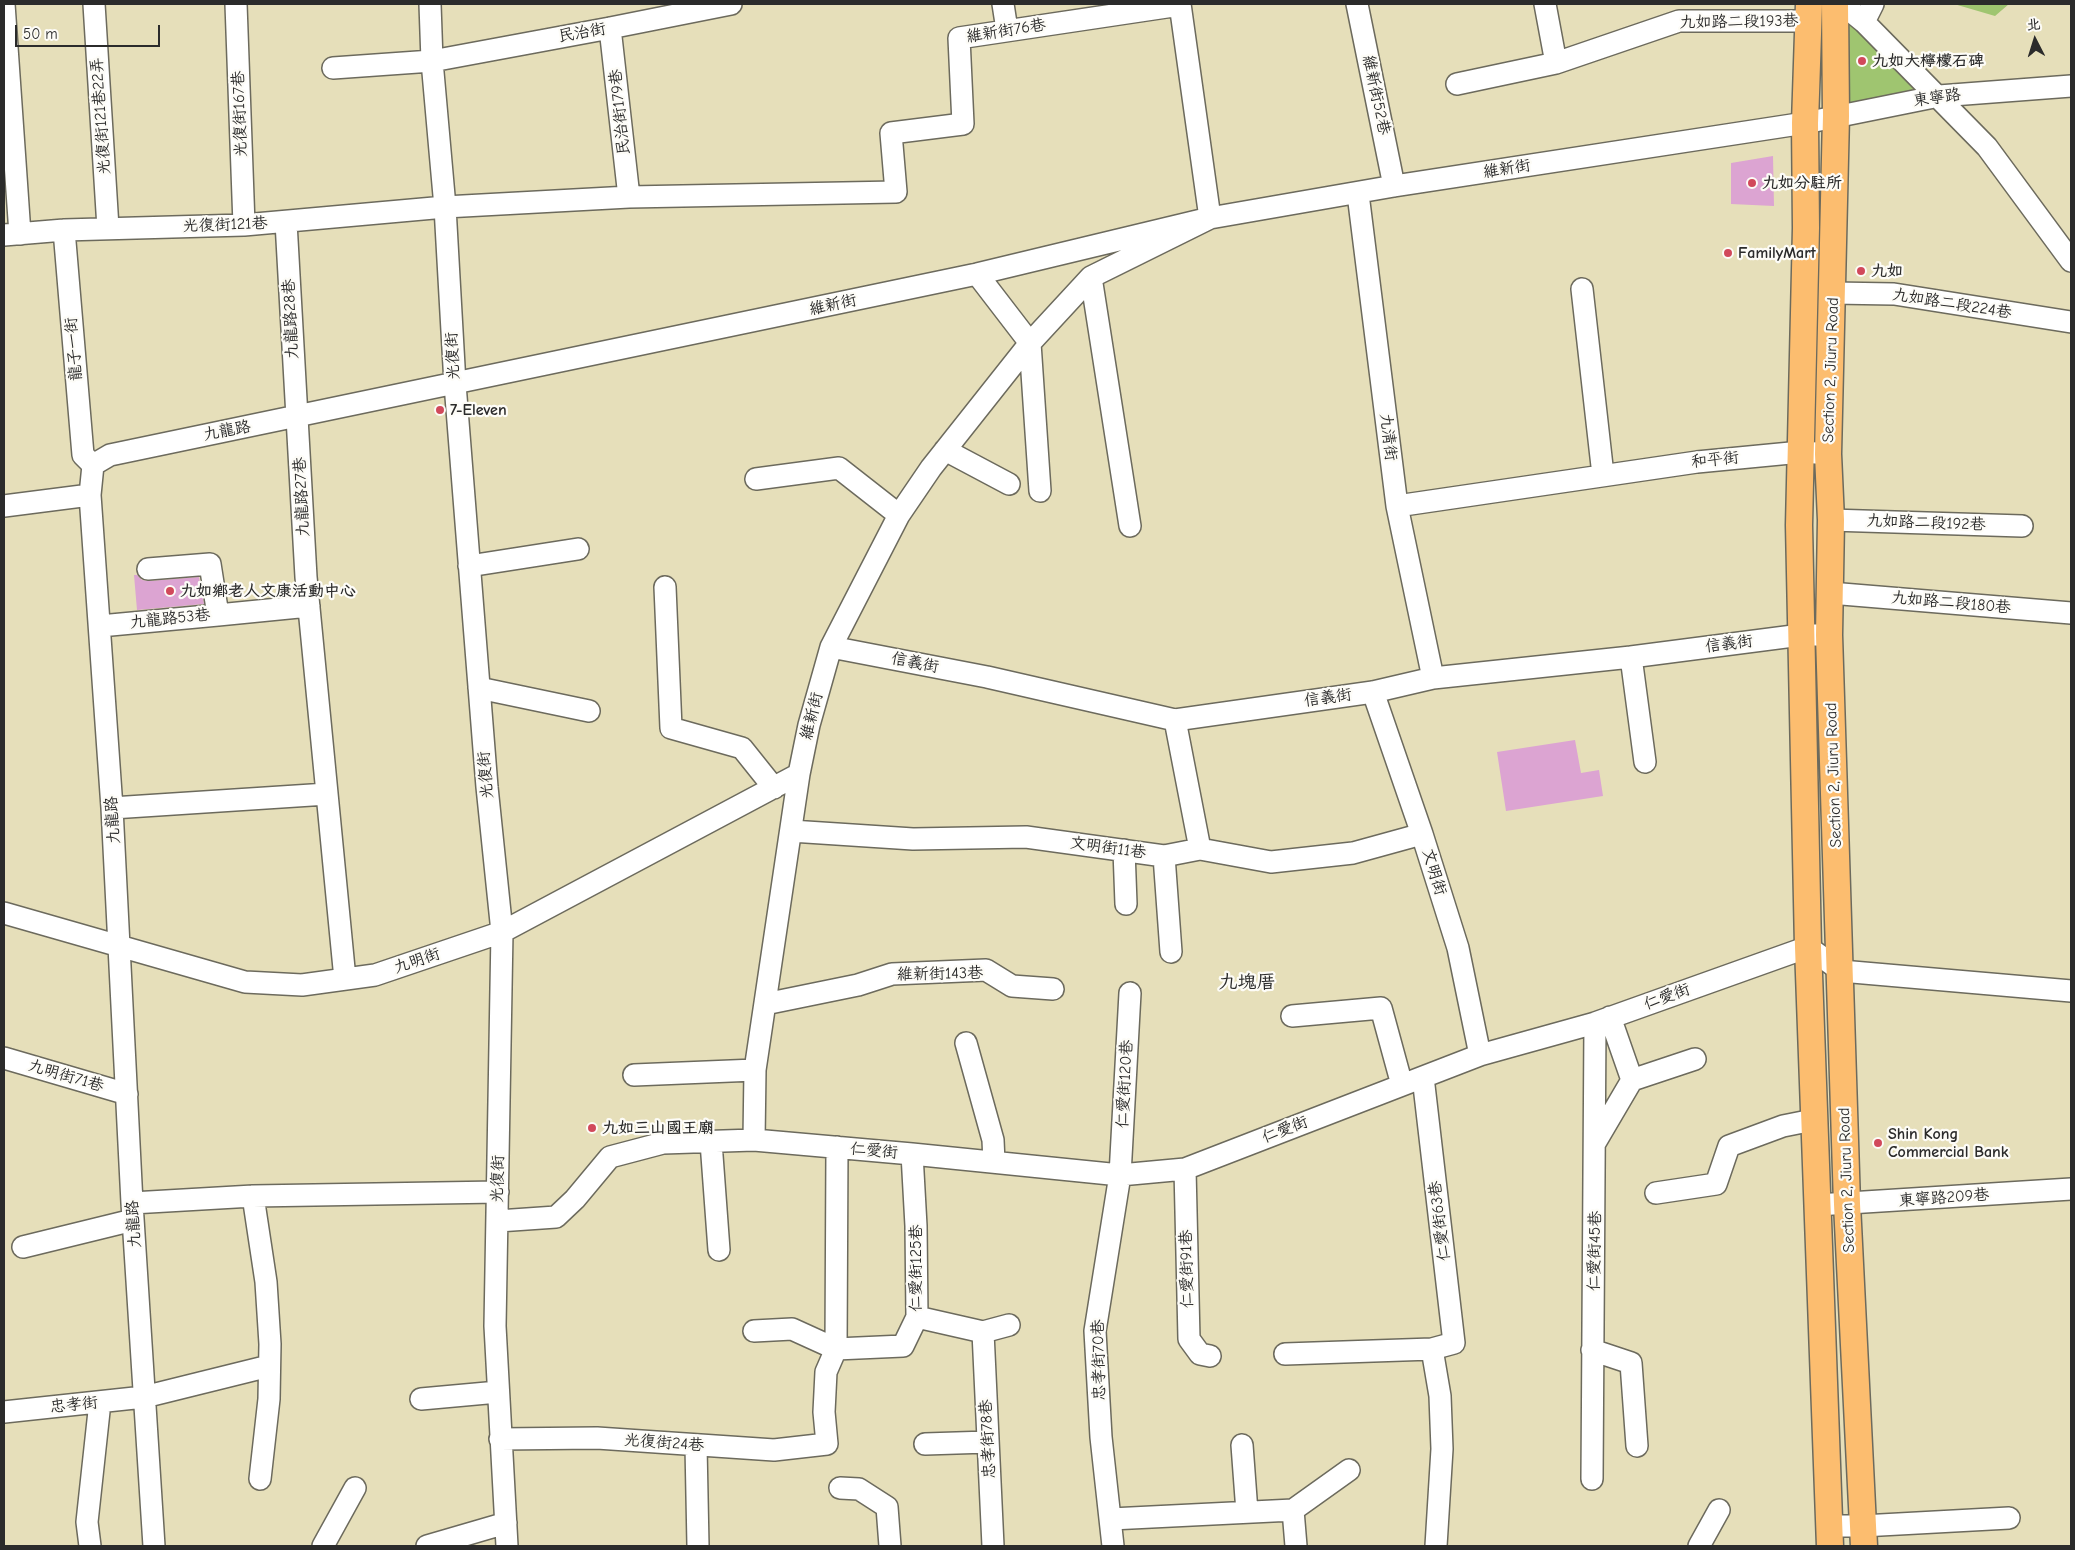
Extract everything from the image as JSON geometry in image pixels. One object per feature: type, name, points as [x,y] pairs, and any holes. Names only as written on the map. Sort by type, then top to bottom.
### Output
[{"type":"main road","name":"Section 2, Jiuru Road","points":[[1835,4],[1836,116],[1828,454],[1831,520],[1829,635],[1847,1204],[1863,1536]]},
{"type":"main road","name":"Section 2, Jiuru Road","points":[[1809,12],[1805,123],[1806,237],[1801,452],[1801,634],[1813,1120],[1830,1536]]},
{"type":"street","points":[[4,4],[12,235]]},
{"type":"street","name":"光復街121巷22弄","points":[[94,4],[108,228]]},
{"type":"street","name":"光復街167巷","points":[[236,4],[244,225]]},
{"type":"street","name":"光復街","points":[[430,4],[432,61],[445,207],[455,384],[469,566],[487,787],[502,932],[495,1326],[500,1438],[508,1546]]},
{"type":"street","name":"民治街","points":[[332,68],[432,61],[730,4]]},
{"type":"street","points":[[1003,4],[1007,30]]},
{"type":"street","name":"維新街76巷","points":[[896,192],[891,132],[963,124],[958,38],[1180,4],[1210,218]]},
{"type":"street","name":"維新街52巷","points":[[1357,4],[1394,186]]},
{"type":"street","points":[[1545,4],[1556,63]]},
{"type":"street","points":[[1842,4],[1869,13],[1939,96],[1987,147],[2071,261]]},
{"type":"street","name":"九如路二段193巷","points":[[1457,84],[1556,63],[1679,21],[1809,12]]},
{"type":"street","name":"民治街179巷","points":[[610,28],[629,197]]},
{"type":"street","name":"東寧路","points":[[1805,123],[1939,96],[2071,86]]},
{"type":"street","name":"維新街","points":[[455,384],[977,274],[1210,218],[1358,194],[1394,186],[1805,123]]},
{"type":"street","name":"光復街121巷","points":[[12,235],[108,228],[244,225],[445,207],[629,197],[896,192]]},
{"type":"street","name":"九清街","points":[[1358,194],[1397,506],[1433,678]]},
{"type":"street","name":"維新街","points":[[754,1140],[756,1070],[799,774],[809,725],[831,647],[872,564],[899,514],[945,450],[1030,342],[1091,277],[1210,218]]},
{"type":"street","name":"九龍路28巷","points":[[286,222],[297,417]]},
{"type":"street","name":"龍子一街","points":[[64,230],[83,455],[93,465]]},
{"type":"street","points":[[977,274],[1030,342],[1040,490]]},
{"type":"street","points":[[1091,277],[1130,526]]},
{"type":"street","points":[[1582,289],[1603,475]]},
{"type":"street","name":"九如路二段224巷","points":[[1833,293],[1894,294],[2071,322]]},
{"type":"street","name":"九龍路","points":[[154,1546],[133,1211],[112,808],[90,495],[93,465],[110,455],[455,384]]},
{"type":"street","name":"九龍路27巷","points":[[297,417],[306,577],[346,979]]},
{"type":"street","points":[[945,450],[1008,484]]},
{"type":"street","name":"和平街","points":[[1397,506],[1697,462],[1801,452],[1828,454]]},
{"type":"street","points":[[756,479],[839,468],[899,514]]},
{"type":"street","points":[[4,506],[90,495]]},
{"type":"street","name":"九如路二段192巷","points":[[1831,520],[2022,526]]},
{"type":"street","points":[[469,566],[578,549]]},
{"type":"street","name":"九龍路53巷","points":[[100,626],[218,615],[210,564],[148,569]]},
{"type":"street","points":[[665,587],[671,728],[742,748],[774,788]]},
{"type":"street","name":"九如路二段180巷","points":[[1830,593],[2071,614]]},
{"type":"street","points":[[218,615],[309,606]]},
{"type":"street","name":"信義街","points":[[831,647],[986,677],[1175,720],[1373,692],[1433,678],[1631,656],[1801,634],[1829,635]]},
{"type":"street","points":[[1631,656],[1645,762]]},
{"type":"street","points":[[479,688],[589,712]]},
{"type":"street","name":"文明街","points":[[1373,692],[1422,834],[1458,948],[1480,1055]]},
{"type":"street","points":[[1175,720],[1200,849]]},
{"type":"street","name":"九明街","points":[[4,917],[245,982],[302,985],[375,975],[502,932],[799,774]]},
{"type":"street","points":[[112,808],[327,794]]},
{"type":"street","name":"文明街11巷","points":[[791,832],[913,838],[1026,837],[1164,856],[1200,849],[1270,862],[1353,853],[1422,834]]},
{"type":"street","points":[[1124,850],[1126,904]]},
{"type":"street","points":[[1164,856],[1171,952]]},
{"type":"street","points":[[1808,947],[1841,971],[2071,992]]},
{"type":"street","name":"仁愛街","points":[[498,1221],[556,1217],[575,1199],[610,1157],[663,1143],[754,1140],[1120,1175],[1185,1169],[1480,1055],[1603,1020],[1808,947]]},
{"type":"street","name":"維新街143巷","points":[[765,1004],[858,985],[892,974],[902,973],[986,970],[1012,986],[1053,989]]},
{"type":"street","name":"仁愛街120巷","points":[[1120,1175],[1130,993]]},
{"type":"street","points":[[1292,1016],[1381,1008],[1402,1085]]},
{"type":"street","points":[[1603,1020],[1632,1080]]},
{"type":"street","name":"仁愛街45巷","points":[[1592,1479],[1595,1143],[1603,1020]]},
{"type":"street","points":[[966,1043],[993,1140],[994,1162]]},
{"type":"street","name":"九明街71巷","points":[[4,1058],[127,1094]]},
{"type":"street","points":[[1595,1143],[1632,1080],[1695,1058]]},
{"type":"street","points":[[634,1075],[756,1070]]},
{"type":"street","name":"仁愛街63巷","points":[[1285,1354],[1432,1349],[1454,1343],[1423,1077]]},
{"type":"street","points":[[1656,1193],[1716,1184],[1729,1146],[1783,1126],[1813,1120]]},
{"type":"street","points":[[711,1142],[719,1250]]},
{"type":"street","points":[[836,1148],[836,1349]]},
{"type":"street","name":"仁愛街125巷","points":[[754,1331],[792,1329],[836,1349],[903,1346],[917,1317],[916,1226],[912,1154]]},
{"type":"street","name":"仁愛街91巷","points":[[1185,1169],[1189,1340],[1200,1354],[1210,1356]]},
{"type":"street","name":"忠孝街70巷","points":[[1113,1546],[1101,1437],[1095,1331],[1120,1175]]},
{"type":"street","name":"東寧路209巷","points":[[1817,1205],[2071,1189]]},
{"type":"street","points":[[23,1247],[133,1211],[253,1196],[498,1192]]},
{"type":"street","points":[[253,1196],[266,1282],[269,1366],[269,1399],[260,1479]]},
{"type":"street","points":[[917,1317],[983,1332],[1009,1325]]},
{"type":"street","name":"忠孝街78巷","points":[[983,1332],[993,1546]]},
{"type":"street","name":"光復街24巷","points":[[500,1438],[597,1438],[774,1450],[827,1444],[824,1412],[826,1372],[836,1349]]},
{"type":"street","points":[[1432,1349],[1440,1396],[1442,1449],[1436,1546]]},
{"type":"street","points":[[1592,1350],[1631,1363],[1637,1446]]},
{"type":"street","name":"忠孝街","points":[[4,1412],[144,1397],[269,1366]]},
{"type":"street","points":[[421,1399],[498,1392]]},
{"type":"street","points":[[90,1546],[87,1522],[100,1402]]},
{"type":"street","points":[[925,1444],[988,1442]]},
{"type":"street","points":[[1242,1445],[1247,1512]]},
{"type":"street","points":[[696,1446],[698,1546]]},
{"type":"street","points":[[1111,1519],[1293,1510],[1349,1470]]},
{"type":"street","points":[[323,1546],[355,1488]]},
{"type":"street","points":[[840,1488],[859,1489],[888,1507],[890,1546]]},
{"type":"street","points":[[1293,1510],[1296,1546]]},
{"type":"street","points":[[1698,1546],[1719,1510]]},
{"type":"street","points":[[1830,1536],[1863,1536],[2009,1518]]},
{"type":"street","points":[[427,1546],[506,1523]]},
{"type":"green space","points":[[1954,4],[2009,4],[1995,16]]},
{"type":"green space","points":[[1844,16],[1927,91],[1843,109]]},
{"type":"building","name":"九如分駐所","points":[[1773,156],[1774,206],[1731,204],[1731,163]]},
{"type":"building","name":"九如鄉老人文康活動中心","points":[[134,575],[137,575],[142,580],[149,581],[199,577],[204,604],[137,610]]},
{"type":"building","points":[[1575,740],[1581,773],[1599,770],[1603,796],[1506,811],[1497,752]]},
{"type":"place","name":"九如大檸檬石碑","points":[[1862,61]]},
{"type":"place","name":"九如分駐所","points":[[1752,183]]},
{"type":"place","name":"FamilyMart","points":[[1728,253]]},
{"type":"place","name":"九如","points":[[1861,271]]},
{"type":"place","name":"7-Eleven","points":[[440,410]]},
{"type":"place","name":"九如鄉老人文康活動中心","points":[[170,591]]},
{"type":"place","name":"九如三山國王廟","points":[[592,1128]]},
{"type":"place","name":"Shin Kong Commercial Bank","points":[[1878,1143]]},
{"type":"district","name":"九塊厝","points":[[1247,983]]}]
